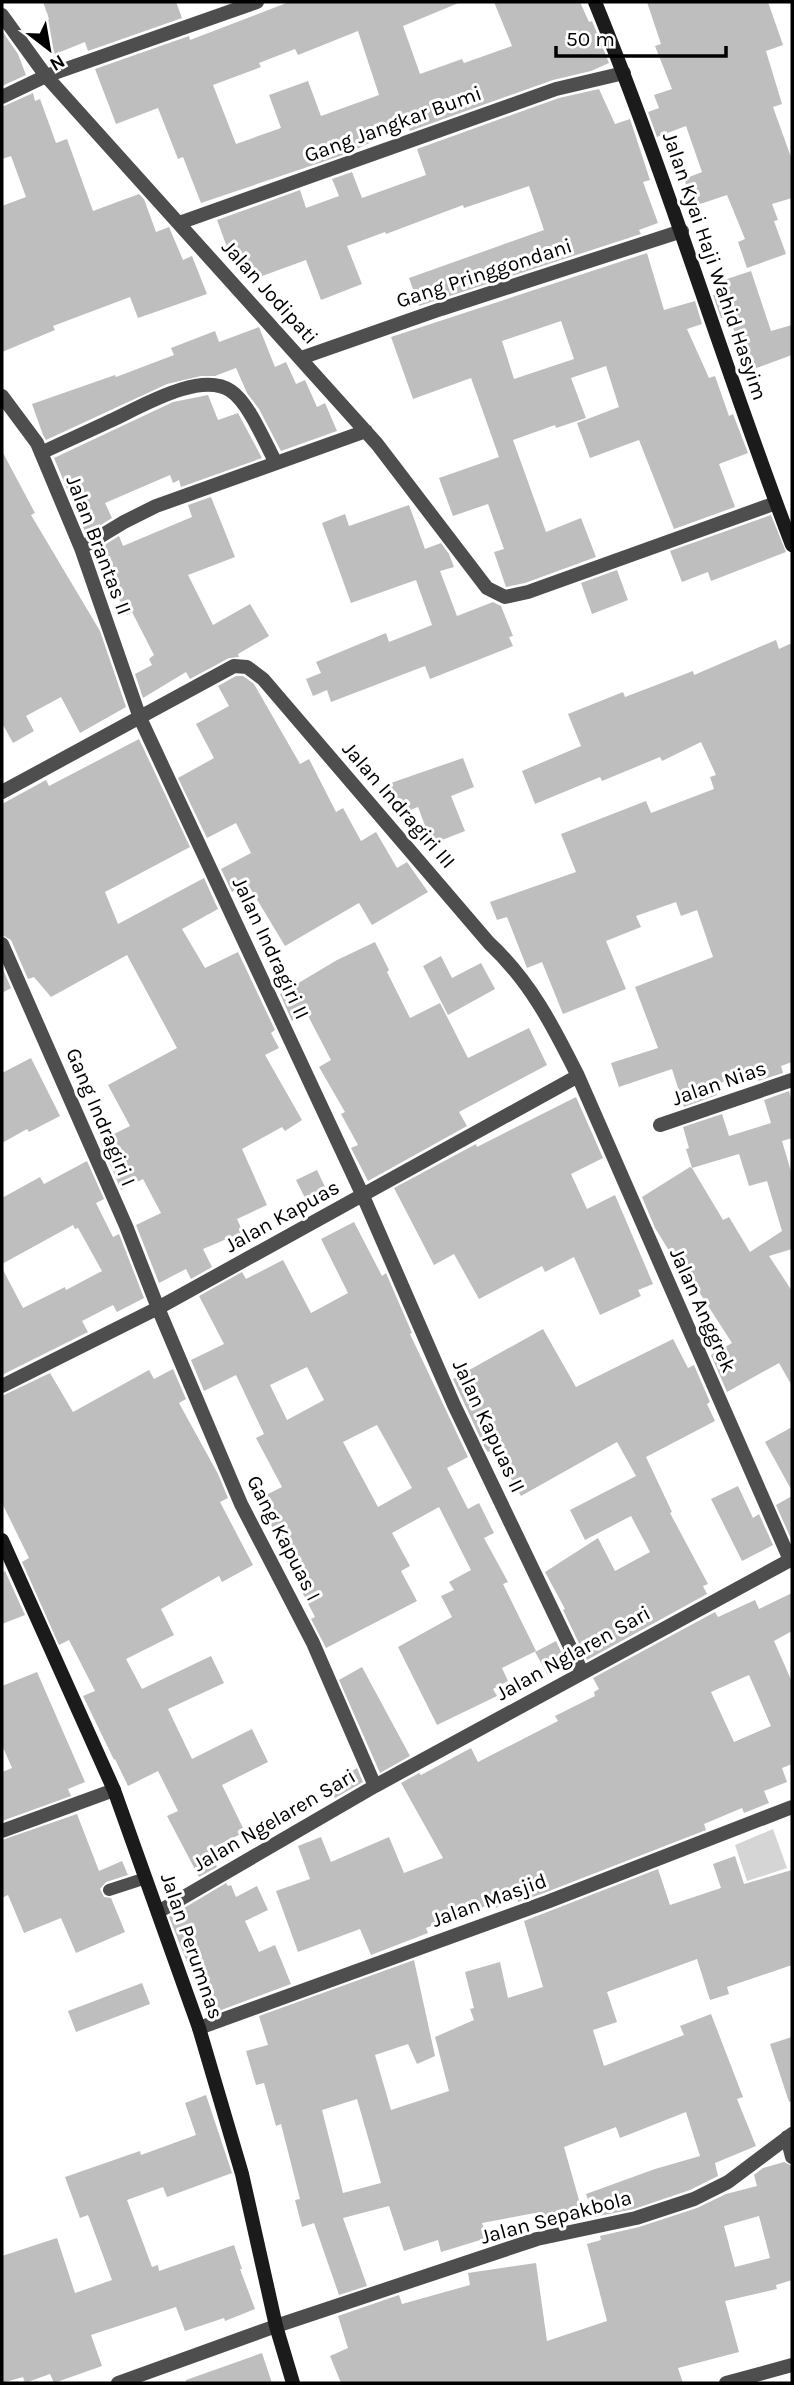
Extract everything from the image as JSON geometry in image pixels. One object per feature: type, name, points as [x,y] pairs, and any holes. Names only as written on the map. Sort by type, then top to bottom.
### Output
[{"type":"main road","name":"Jalan Kyai Haji Wahid Hasyim","points":[[595,2],[682,231],[792,545]]},
{"type":"main road","name":"Jalan Perumnas","points":[[2,1540],[114,1790],[199,2028],[242,2174],[276,2326],[293,2383]]},
{"type":"street","points":[[2,97],[46,76],[257,2]]},
{"type":"street","name":"Jalan Jodipati","points":[[2,15],[46,76],[366,431],[487,588],[505,597],[528,592],[776,503]]},
{"type":"street","name":"Gang Jangkar Bumi","points":[[179,223],[556,89],[624,73]]},
{"type":"street","name":"Gang Pringgondani","points":[[301,358],[441,309],[682,231]]},
{"type":"street","points":[[41,453],[159,397],[204,385],[219,385],[233,392],[244,404],[276,463]]},
{"type":"street","name":"Jalan Brantas II","points":[[2,396],[37,443],[81,548],[140,718]]},
{"type":"street","points":[[81,548],[156,506],[366,431]]},
{"type":"street","name":"Jalan Indragiri III","points":[[140,718],[234,666],[247,667],[263,679],[489,943],[512,964],[551,1021],[578,1076]]},
{"type":"street","points":[[2,792],[140,718]]},
{"type":"street","name":"Jalan Indragiri II","points":[[140,718],[363,1196]]},
{"type":"street","name":"Gang Indragiri I","points":[[2,944],[158,1308]]},
{"type":"street","name":"Jalan Kapuas","points":[[2,1387],[158,1308],[578,1076]]},
{"type":"street","name":"Jalan Anggrek","points":[[578,1076],[791,1560]]},
{"type":"street","name":"Jalan Nias","points":[[660,1125],[792,1080]]},
{"type":"street","name":"Jalan Kapuas II","points":[[363,1196],[454,1405],[582,1672]]},
{"type":"street","name":"Gang Kapuas I","points":[[158,1308],[241,1504],[313,1643],[375,1786]]},
{"type":"street","name":"Jalan Nglaren Sari","points":[[375,1786],[791,1560]]},
{"type":"street","name":"Jalan Ngelaren Sari","points":[[158,1912],[375,1786]]},
{"type":"street","points":[[2,1831],[114,1790]]},
{"type":"street","name":"Jalan Masjid","points":[[199,2028],[547,1902],[792,1807]]},
{"type":"street","points":[[790,2136],[792,2157]]},
{"type":"street","name":"Jalan Sepakbola","points":[[118,2383],[276,2326],[537,2239],[636,2218],[694,2199],[728,2182],[790,2136]]},
{"type":"street","points":[[726,2383],[792,2365]]},
{"type":"lane","points":[[109,1890],[146,1878]]},
{"type":"shaded area","points":[[773,1829],[787,1868],[747,1881],[735,1845]]},
{"type":"building","points":[[43,2],[176,2],[182,18],[88,51],[85,42],[55,54],[43,21],[49,19]]},
{"type":"building","points":[[289,2],[461,2],[403,26],[420,74],[462,59],[464,63],[512,46],[494,2],[580,2],[589,22],[592,21],[609,63],[410,131],[408,126],[373,139],[374,141],[346,154],[201,203],[183,157],[178,159],[158,108],[116,124],[95,69],[189,36],[190,40]],"holes":[[[358,31],[379,95],[321,116],[308,81],[269,95],[281,128],[236,144],[213,85],[261,67],[259,63],[295,49],[298,55]]]},
{"type":"building","points":[[647,2],[768,2],[783,45],[766,51],[782,104],[773,107],[792,160],[792,198],[772,204],[778,220],[774,221],[786,254],[747,268],[738,242],[745,239],[727,195],[694,206],[684,179],[702,172],[686,126],[657,137],[648,112],[659,108],[654,95],[672,89],[655,46],[661,44]]},
{"type":"building","points":[[2,31],[18,54],[26,75],[2,86]]},
{"type":"building","points":[[599,89],[615,124],[630,119],[650,180],[643,182],[658,223],[639,230],[641,234],[419,306],[409,278],[544,230],[529,186],[464,208],[463,205],[347,246],[362,284],[321,300],[306,260],[254,279],[245,253],[231,258],[217,220],[300,190],[306,208],[339,196],[332,179],[352,172],[362,198],[426,175],[417,149],[559,98]]},
{"type":"building","points":[[33,93],[35,101],[40,99],[56,143],[67,139],[93,211],[139,194],[144,199],[156,232],[169,227],[183,260],[192,256],[207,294],[138,318],[130,297],[53,326],[55,330],[2,352],[2,206],[26,197],[11,156],[2,159],[2,107]]},
{"type":"building","points":[[647,253],[664,310],[695,301],[702,324],[687,329],[709,378],[715,376],[729,416],[733,414],[748,453],[719,464],[735,507],[674,529],[639,440],[590,458],[577,423],[619,407],[606,366],[571,378],[586,418],[556,428],[555,425],[513,440],[546,532],[581,518],[596,557],[525,583],[506,587],[494,552],[504,549],[488,504],[453,516],[439,478],[499,457],[471,378],[413,399],[391,337]],"holes":[[[561,321],[574,359],[514,379],[502,341]]]},
{"type":"building","points":[[751,271],[771,331],[792,325],[792,355],[748,371],[729,316],[721,318],[713,295],[721,293],[718,282]]},
{"type":"building","points":[[259,327],[275,367],[286,362],[296,384],[305,380],[317,407],[325,403],[337,431],[281,451],[259,409],[247,393],[236,368],[215,376],[201,376],[167,384],[46,440],[43,435],[32,404],[174,355],[171,348],[215,331],[219,342]]},
{"type":"building","points":[[208,395],[218,420],[238,413],[262,458],[181,487],[179,480],[173,483],[170,475],[105,503],[112,518],[86,534],[54,458],[173,402]]},
{"type":"building","points":[[2,451],[35,513],[31,515],[100,631],[126,707],[80,733],[61,697],[26,716],[34,731],[13,743],[2,723]]},
{"type":"building","points":[[211,497],[235,557],[188,575],[213,625],[250,604],[269,636],[238,654],[239,657],[229,658],[190,679],[186,672],[143,698],[135,674],[152,665],[149,659],[154,655],[132,612],[127,615],[95,551],[119,536],[123,546],[192,517],[188,505]]},
{"type":"building","points":[[409,505],[425,549],[441,543],[449,554],[454,567],[440,571],[457,616],[493,602],[501,606],[513,636],[509,637],[513,646],[430,679],[425,666],[331,702],[327,690],[313,696],[306,679],[321,673],[316,662],[386,633],[389,642],[432,625],[416,580],[351,603],[322,523],[345,514],[349,526]]},
{"type":"building","points":[[771,515],[786,552],[711,581],[708,572],[682,582],[670,551]]},
{"type":"building","points":[[617,570],[628,600],[592,614],[581,583]]},
{"type":"building","points":[[776,640],[779,649],[792,643],[792,1062],[781,1066],[783,1073],[758,1081],[755,1071],[714,1085],[717,1095],[684,1107],[672,1069],[619,1087],[611,1063],[658,1048],[635,987],[713,957],[697,910],[681,916],[676,902],[636,916],[641,927],[606,941],[626,989],[563,1014],[542,962],[527,968],[507,917],[497,920],[490,902],[576,872],[561,834],[646,801],[651,813],[714,789],[710,777],[716,775],[701,742],[662,761],[660,757],[602,781],[600,777],[535,804],[522,771],[581,746],[568,714],[623,692],[625,697],[693,671],[694,675]]},
{"type":"building","points":[[236,676],[243,676],[254,684],[300,764],[309,759],[336,812],[343,808],[361,841],[376,832],[397,868],[407,862],[428,892],[372,925],[359,903],[285,946],[247,883],[232,892],[221,869],[251,853],[236,823],[207,838],[178,778],[214,758],[196,724],[229,706],[218,686]]},
{"type":"building","points":[[139,739],[190,847],[105,892],[118,924],[204,878],[218,909],[182,929],[205,968],[238,952],[275,1030],[271,1033],[279,1048],[265,1055],[302,1120],[285,1131],[282,1127],[242,1149],[267,1205],[237,1219],[243,1232],[203,1249],[212,1267],[191,1279],[186,1269],[159,1283],[136,1225],[161,1213],[143,1179],[121,1190],[100,1141],[130,1126],[108,1085],[177,1048],[127,955],[51,997],[34,977],[28,979],[11,940],[2,935],[2,804],[46,780],[49,786]]},
{"type":"building","points":[[463,758],[474,787],[451,796],[465,831],[432,844],[418,807],[400,814],[388,784]]},
{"type":"building","points":[[375,942],[410,1018],[440,1003],[468,1058],[529,1028],[547,1065],[459,1112],[467,1126],[368,1181],[351,1148],[358,1145],[341,1114],[345,1112],[319,1067],[331,1060],[306,1012],[292,1021],[280,994],[337,960]]},
{"type":"building","points":[[441,956],[452,978],[481,963],[495,989],[448,1015],[423,966]]},
{"type":"building","points":[[2,967],[11,988],[2,993]]},
{"type":"building","points":[[31,1058],[60,1116],[29,1132],[27,1129],[2,1143],[2,1073]]},
{"type":"building","points":[[789,1091],[792,1103],[792,1138],[782,1141],[792,1175],[792,1249],[769,1256],[792,1291],[792,1386],[779,1363],[727,1392],[711,1355],[732,1343],[692,1281],[689,1283],[655,1228],[642,1197],[692,1168],[683,1127],[722,1114],[729,1136],[771,1123],[764,1100]],"holes":[[[739,1154],[749,1186],[767,1181],[782,1231],[750,1252],[729,1217],[723,1220],[692,1168]]]},
{"type":"building","points":[[576,1097],[603,1158],[571,1174],[587,1209],[615,1195],[653,1284],[638,1290],[641,1296],[600,1315],[574,1257],[545,1272],[542,1266],[479,1299],[454,1254],[434,1265],[394,1188],[476,1144],[477,1147]]},
{"type":"building","points":[[87,1161],[104,1199],[96,1203],[113,1237],[119,1234],[144,1298],[117,1312],[113,1305],[82,1321],[88,1332],[2,1375],[2,1268],[23,1308],[102,1271],[78,1228],[75,1229],[73,1225],[2,1264],[2,1198],[40,1177],[44,1184]]},
{"type":"building","points":[[317,1170],[327,1191],[306,1200],[296,1180]]},
{"type":"building","points":[[354,1222],[382,1276],[386,1273],[412,1333],[410,1334],[468,1457],[447,1468],[468,1509],[479,1503],[494,1533],[484,1538],[508,1582],[503,1584],[536,1651],[502,1668],[508,1681],[493,1689],[497,1696],[437,1725],[398,1647],[452,1617],[441,1596],[454,1590],[449,1582],[471,1570],[439,1507],[392,1533],[410,1566],[401,1571],[417,1601],[326,1648],[311,1619],[315,1617],[258,1499],[282,1487],[256,1438],[264,1434],[236,1375],[204,1391],[191,1360],[224,1344],[199,1296],[242,1272],[246,1279],[283,1260],[311,1313],[348,1293],[321,1239]],"holes":[[[307,1367],[324,1400],[287,1420],[270,1385]],[[377,1425],[412,1488],[378,1507],[343,1442]]]},
{"type":"building","points":[[543,1329],[576,1387],[673,1339],[688,1368],[694,1365],[715,1421],[646,1457],[672,1512],[670,1513],[708,1584],[703,1586],[707,1594],[587,1660],[563,1610],[565,1609],[545,1572],[598,1538],[615,1571],[650,1552],[631,1516],[585,1540],[570,1510],[636,1476],[617,1442],[521,1496],[494,1449],[488,1452],[485,1448],[453,1379]]},
{"type":"building","points":[[173,1369],[186,1399],[179,1403],[218,1474],[228,1498],[220,1502],[253,1565],[222,1582],[219,1576],[161,1609],[174,1635],[126,1659],[142,1689],[211,1656],[224,1683],[168,1709],[192,1759],[252,1729],[268,1762],[222,1785],[245,1832],[208,1850],[217,1867],[199,1877],[167,1816],[178,1811],[158,1771],[128,1786],[114,1760],[83,1696],[95,1691],[69,1640],[59,1645],[22,1562],[29,1558],[2,1503],[2,1396],[50,1373],[73,1412],[149,1370],[154,1379]]},
{"type":"building","points":[[792,1427],[792,1491],[765,1442]]},
{"type":"building","points":[[738,1486],[753,1518],[759,1514],[773,1545],[742,1561],[711,1499]]},
{"type":"building","points":[[792,1496],[792,1541],[776,1505]]},
{"type":"building","points":[[5,1571],[25,1615],[2,1624],[2,1573]]},
{"type":"building","points":[[792,1593],[792,1631],[774,1641],[792,1682],[792,1764],[782,1768],[787,1782],[764,1791],[769,1803],[744,1813],[742,1808],[704,1824],[706,1830],[544,1893],[518,1902],[517,1897],[496,1908],[494,1903],[426,1928],[428,1933],[371,1955],[360,1929],[298,1952],[276,1891],[310,1879],[298,1846],[321,1837],[331,1862],[389,1837],[404,1873],[443,1858],[401,1783],[471,1748],[478,1762],[558,1721],[555,1716],[595,1696],[594,1692],[599,1689],[593,1678],[715,1612],[718,1617],[755,1600],[759,1609]],"holes":[[[749,1675],[771,1726],[734,1742],[711,1692]]]},
{"type":"building","points":[[556,1641],[567,1664],[548,1675],[535,1652]]},
{"type":"building","points":[[362,1667],[410,1756],[380,1773],[339,1680]]},
{"type":"building","points":[[37,1672],[85,1782],[68,1789],[71,1796],[2,1821],[2,1772],[12,1768],[2,1745],[2,1686]]},
{"type":"building","points":[[357,1768],[363,1782],[335,1798],[328,1785]]},
{"type":"building","points":[[77,1814],[99,1871],[122,1861],[128,1875],[106,1882],[100,1889],[104,1897],[111,1898],[125,1932],[76,1953],[61,1918],[24,1933],[8,1895],[2,1898],[2,1840]]},
{"type":"building","points":[[735,1856],[744,1884],[792,1870],[792,1965],[727,1987],[729,1994],[710,2000],[697,1959],[607,1992],[617,2022],[593,2030],[604,2066],[684,2035],[680,2026],[711,2014],[743,2097],[737,2099],[756,2146],[715,2163],[718,2176],[690,2190],[634,2209],[594,2217],[586,2194],[700,2156],[686,2112],[620,2138],[616,2127],[564,2147],[581,2207],[537,2219],[535,2213],[482,2223],[487,2238],[441,2252],[438,2240],[404,2251],[389,2206],[343,2218],[367,2286],[339,2295],[314,2223],[302,2227],[295,2200],[300,2199],[281,2124],[276,2126],[264,2083],[256,2085],[246,2051],[268,2045],[259,2016],[414,1960],[435,2056],[417,2064],[408,2044],[375,2055],[391,2110],[449,2091],[435,2037],[474,2020],[470,2009],[474,2008],[465,1972],[500,1962],[508,1998],[543,1987],[524,1921],[658,1869],[670,1905],[721,1888],[713,1864]],"holes":[[[357,2099],[381,2183],[343,2193],[322,2110]]]},
{"type":"building","points":[[226,1883],[231,1885],[236,1897],[257,1886],[268,1910],[245,1921],[259,1952],[275,1945],[291,1984],[208,2015],[169,1917]]},
{"type":"building","points":[[142,1983],[150,2004],[76,2032],[68,2011]]},
{"type":"building","points":[[792,2037],[792,2101],[789,2102],[770,2044]]},
{"type":"building","points":[[206,2095],[232,2173],[167,2197],[163,2187],[127,2200],[152,2267],[158,2265],[159,2271],[234,2245],[255,2309],[225,2321],[224,2318],[185,2331],[176,2307],[91,2335],[102,2366],[54,2383],[50,2374],[25,2383],[23,2377],[2,2383],[2,2256],[57,2238],[75,2293],[112,2280],[88,2215],[80,2218],[65,2177],[140,2151],[141,2155],[196,2135],[185,2103]]},
{"type":"building","points":[[784,2162],[792,2166],[792,2280],[776,2285],[777,2289],[725,2301],[739,2352],[678,2368],[683,2383],[341,2383],[330,2356],[348,2348],[338,2316],[399,2295],[402,2304],[470,2285],[468,2273],[536,2263],[547,2341],[607,2321],[587,2244],[601,2240],[600,2236],[639,2227],[697,2208],[726,2194],[757,2186],[754,2175],[763,2168]],"holes":[[[759,2216],[770,2258],[735,2267],[724,2226]]]},
{"type":"building","points":[[262,2353],[272,2383],[186,2383],[186,2380]]}]
